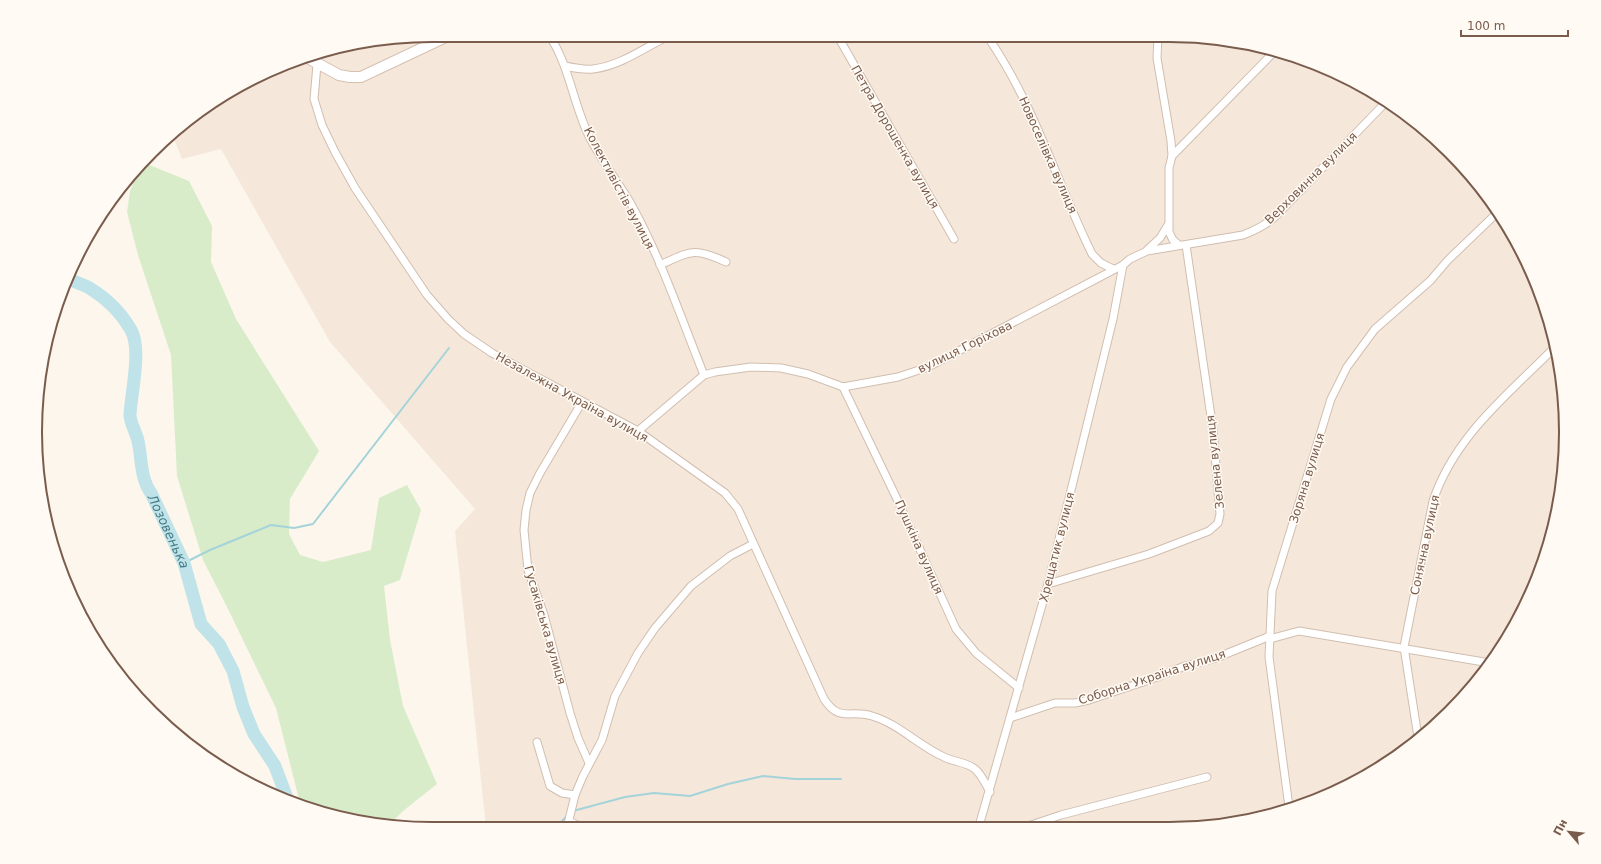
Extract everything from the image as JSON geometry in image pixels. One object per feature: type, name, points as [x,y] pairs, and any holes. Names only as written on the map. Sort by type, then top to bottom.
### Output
[{"type":"street","points":[[312,61],[339,75],[361,77],[426,42]]},
{"type":"street","name":"Колективістів вулиця","points":[[553,42],[565,66],[588,133],[600,158],[631,204],[660,265],[704,375]]},
{"type":"street","points":[[565,66],[584,69],[600,68],[614,64],[656,42]]},
{"type":"street","name":"Петра Дорошенка вулиця","points":[[841,42],[954,239]]},
{"type":"street","name":"Новоселівка вулиця","points":[[991,42],[1015,80],[1052,159],[1092,254],[1101,263],[1113,269]]},
{"type":"street","points":[[1158,42],[1158,58],[1172,156],[1169,168],[1168,222],[1170,236],[1182,245]]},
{"type":"street","points":[[1172,156],[1271,55]]},
{"type":"street","name":"Незалежна Україна вулиця","points":[[317,60],[314,99],[322,125],[335,152],[355,188],[427,295],[448,319],[464,334],[492,353],[638,431],[725,493],[738,509],[824,699],[831,709],[837,713],[858,713],[876,718],[909,735],[944,757],[967,764],[981,775],[990,792]]},
{"type":"street","name":"Верховинна вулиця","points":[[1182,245],[1243,235],[1265,226],[1382,106]]},
{"type":"street","name":"Зоряна вулиця","points":[[1288,803],[1269,657],[1272,591],[1331,399],[1338,382],[1347,367],[1375,329],[1430,281],[1448,260],[1494,216]]},
{"type":"street","points":[[1147,251],[1160,238],[1168,222]]},
{"type":"street","name":"вулиця Горіхова","points":[[842,387],[898,377],[928,367],[980,342],[1113,269],[1123,265],[1130,259],[1147,251],[1182,245]]},
{"type":"street","name":"Зелена вулиця","points":[[1048,584],[1150,554],[1209,531],[1218,523],[1220,514],[1213,430],[1182,245]]},
{"type":"street","points":[[660,265],[689,252],[699,251],[726,262]]},
{"type":"street","name":"Хрещатик вулиця","points":[[980,822],[1048,584],[1114,319],[1123,265]]},
{"type":"street","name":"Сонячна вулиця","points":[[1417,732],[1406,671],[1404,647],[1433,501],[1438,487],[1463,443],[1476,425],[1508,391],[1551,351]]},
{"type":"street","points":[[638,431],[704,375],[751,367],[781,368],[808,374],[842,387]]},
{"type":"street","name":"Пушкіна вулиця","points":[[842,387],[898,499],[956,629],[976,653],[1019,688]]},
{"type":"street","name":"Гусаківська вулиця","points":[[582,402],[540,473],[530,493],[526,510],[524,530],[528,570],[544,615],[570,713],[578,738],[589,762]]},
{"type":"street","points":[[568,822],[575,795],[589,762],[602,740],[615,696],[623,679],[655,628],[691,586],[730,556],[754,544]]},
{"type":"street","name":"Соборна Україна вулиця","points":[[1010,718],[1055,703],[1075,703],[1089,700],[1185,666],[1216,658],[1270,638],[1299,631],[1484,661]]},
{"type":"street","points":[[537,742],[550,786],[562,793],[575,795]]},
{"type":"street","points":[[1040,822],[1061,815],[1207,777]]},
{"type":"shaded area","points":[[432,42],[1169,42],[1220,45],[1270,55],[1341,82],[1364,94],[1406,123],[1445,156],[1462,175],[1493,215],[1507,237],[1519,260],[1538,307],[1546,331],[1556,381],[1559,432],[1558,458],[1552,508],[1546,533],[1529,581],[1507,627],[1478,669],[1445,708],[1406,741],[1364,770],[1318,792],[1270,809],[1220,819],[1169,822],[485,822],[455,531],[475,509],[330,342],[221,149],[182,159],[174,140],[215,108],[237,94],[260,82],[307,63],[331,55],[381,45]]},
{"type":"green space","points":[[148,165],[189,181],[212,226],[211,262],[236,319],[319,451],[290,499],[289,534],[300,555],[323,562],[371,550],[379,498],[407,485],[421,510],[400,580],[384,586],[390,640],[403,706],[437,784],[394,820],[356,815],[331,809],[299,798],[276,708],[203,560],[177,476],[171,355],[138,255],[127,212],[130,191],[134,181]]},
{"type":"waterway","name":"Лозовенька","points":[[73,281],[88,287],[103,297],[114,307],[131,330],[136,348],[136,359],[130,418],[138,441],[145,481],[184,563],[201,624],[219,644],[233,671],[243,707],[254,734],[275,766],[285,793]]},
{"type":"waterway","points":[[184,563],[210,550],[271,525],[294,528],[313,524],[449,348]]},
{"type":"waterway","points":[[573,811],[625,797],[654,793],[690,796],[728,784],[763,776],[795,779],[841,779]]},
{"type":"waterway","points":[[561,822],[567,816]]}]
